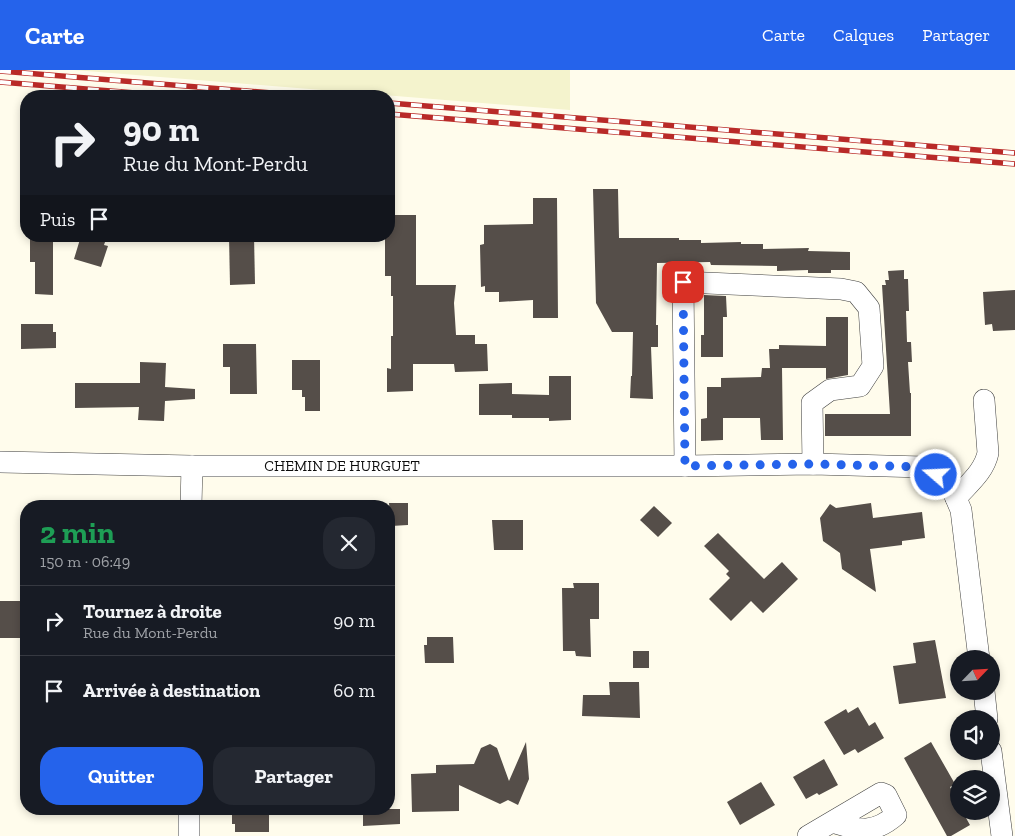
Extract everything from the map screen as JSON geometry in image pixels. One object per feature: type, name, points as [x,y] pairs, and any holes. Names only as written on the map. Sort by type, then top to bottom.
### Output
[{"type":"street","points":[[685,466],[683,282],[841,289],[856,292],[869,308],[873,366],[860,386],[830,390],[812,404],[813,464]]},
{"type":"street","points":[[979,650],[961,510],[952,490],[981,471],[986,461],[988,453],[984,400]]},
{"type":"street","name":"CHEMIN DE HURGUET","points":[[0,462],[192,466],[685,466],[813,464],[923,467],[952,490]]},
{"type":"street","points":[[192,466],[192,500]]},
{"type":"street","points":[[992,760],[1002,836]]},
{"type":"street","points":[[189,815],[189,836]]},
{"type":"street","points":[[808,836],[832,822]]},
{"type":"green space","points":[[74,70],[570,70],[570,110],[395,96],[395,90],[322,90]]},
{"type":"building","points":[[593,189],[618,189],[619,238],[679,238],[679,240],[701,240],[701,243],[741,242],[741,244],[763,244],[763,249],[809,248],[808,251],[850,252],[850,270],[831,270],[831,273],[808,273],[808,270],[777,271],[777,266],[711,265],[710,262],[657,263],[656,325],[658,325],[658,347],[651,347],[653,399],[630,398],[633,332],[612,332],[596,303]]},
{"type":"building","points":[[533,198],[557,198],[558,318],[533,318],[533,300],[499,302],[499,292],[485,292],[485,286],[481,287],[480,245],[484,244],[484,225],[533,224]]},
{"type":"building","points":[[395,215],[416,215],[416,285],[456,285],[454,303],[456,335],[475,335],[475,344],[487,344],[488,371],[455,372],[454,364],[413,364],[413,391],[387,392],[387,368],[391,369],[393,296],[391,296],[391,276],[385,276],[385,242],[395,242]]},
{"type":"building","points":[[30,242],[53,242],[53,295],[35,294],[35,262],[30,262]]},
{"type":"building","points":[[79,242],[105,242],[104,245],[108,246],[101,267],[74,259]]},
{"type":"building","points":[[229,242],[254,242],[255,284],[230,285]]},
{"type":"building","points":[[904,270],[904,279],[908,279],[909,311],[906,311],[907,342],[911,342],[912,362],[908,362],[911,393],[911,436],[825,436],[825,414],[890,414],[882,285],[886,285],[885,280],[889,280],[888,271]]},
{"type":"building","points":[[1015,290],[1015,330],[993,331],[992,324],[985,325],[983,292]]},
{"type":"building","points":[[704,295],[726,296],[727,317],[723,317],[723,357],[701,357],[701,335],[704,335]]},
{"type":"building","points":[[826,317],[848,317],[848,375],[826,379],[826,368],[782,368],[783,440],[761,440],[760,418],[723,418],[723,440],[701,441],[701,419],[707,418],[707,387],[721,387],[721,378],[761,377],[762,368],[770,368],[769,349],[779,349],[779,345],[826,346]]},
{"type":"building","points":[[21,324],[53,324],[53,332],[56,332],[56,348],[21,349]]},
{"type":"building","points":[[223,344],[256,344],[257,394],[230,394],[230,367],[223,367]]},
{"type":"building","points":[[292,360],[320,360],[320,411],[305,411],[305,397],[302,397],[302,390],[292,390]]},
{"type":"building","points":[[140,362],[166,363],[165,387],[195,389],[195,399],[165,401],[164,421],[138,420],[139,407],[75,408],[75,383],[140,383]]},
{"type":"building","points":[[549,376],[571,376],[571,420],[549,421],[549,418],[512,418],[512,415],[479,415],[479,384],[512,383],[512,394],[549,395]]},
{"type":"building","points":[[395,503],[408,503],[408,525],[395,526]]},
{"type":"building","points":[[871,503],[873,518],[922,512],[925,538],[902,541],[902,545],[870,549],[876,592],[842,569],[840,553],[823,541],[820,518],[830,504],[836,508]]},
{"type":"building","points":[[654,506],[672,523],[658,537],[640,520]]},
{"type":"building","points":[[492,520],[523,520],[523,550],[494,550]]},
{"type":"building","points":[[718,533],[764,579],[782,562],[798,579],[763,613],[751,601],[731,621],[709,599],[730,578],[726,574],[729,571],[704,546]]},
{"type":"building","points":[[573,583],[599,583],[599,619],[590,619],[591,657],[576,656],[575,651],[563,651],[562,588],[574,588]]},
{"type":"building","points":[[0,601],[20,601],[20,638],[0,638]]},
{"type":"building","points":[[427,637],[453,637],[454,663],[425,663],[424,645],[427,645]]},
{"type":"building","points":[[935,640],[946,698],[899,704],[893,666],[916,663],[913,643]]},
{"type":"building","points":[[633,651],[649,651],[649,668],[633,668]]},
{"type":"building","points":[[609,682],[639,682],[640,718],[582,716],[583,695],[610,695]]},
{"type":"building","points":[[858,707],[869,726],[875,722],[884,738],[858,753],[855,749],[844,755],[824,722],[846,709],[848,713]]},
{"type":"building","points":[[526,742],[529,779],[518,805],[508,800],[500,804],[459,785],[459,811],[412,812],[411,774],[436,773],[436,765],[474,764],[481,748],[490,744],[497,748],[509,781]]},
{"type":"building","points":[[931,742],[950,775],[950,820],[967,820],[970,825],[951,836],[947,836],[904,758]]},
{"type":"building","points":[[824,759],[838,785],[819,795],[817,793],[806,799],[793,777]]},
{"type":"building","points":[[761,782],[775,805],[740,825],[727,802]]},
{"type":"building","points":[[395,809],[400,809],[400,824],[363,826],[363,815],[395,815]]},
{"type":"building","points":[[232,815],[269,815],[269,832],[235,832],[235,824],[232,824]]},
{"type":"railway","points":[[0,71],[234,90]]},
{"type":"railway","points":[[0,82],[98,90]]},
{"type":"railway","points":[[395,103],[1015,153]]},
{"type":"railway","points":[[395,114],[1015,164]]},
{"type":"route","points":[[683,282],[685,466],[813,464],[923,467],[936,475]]}]
